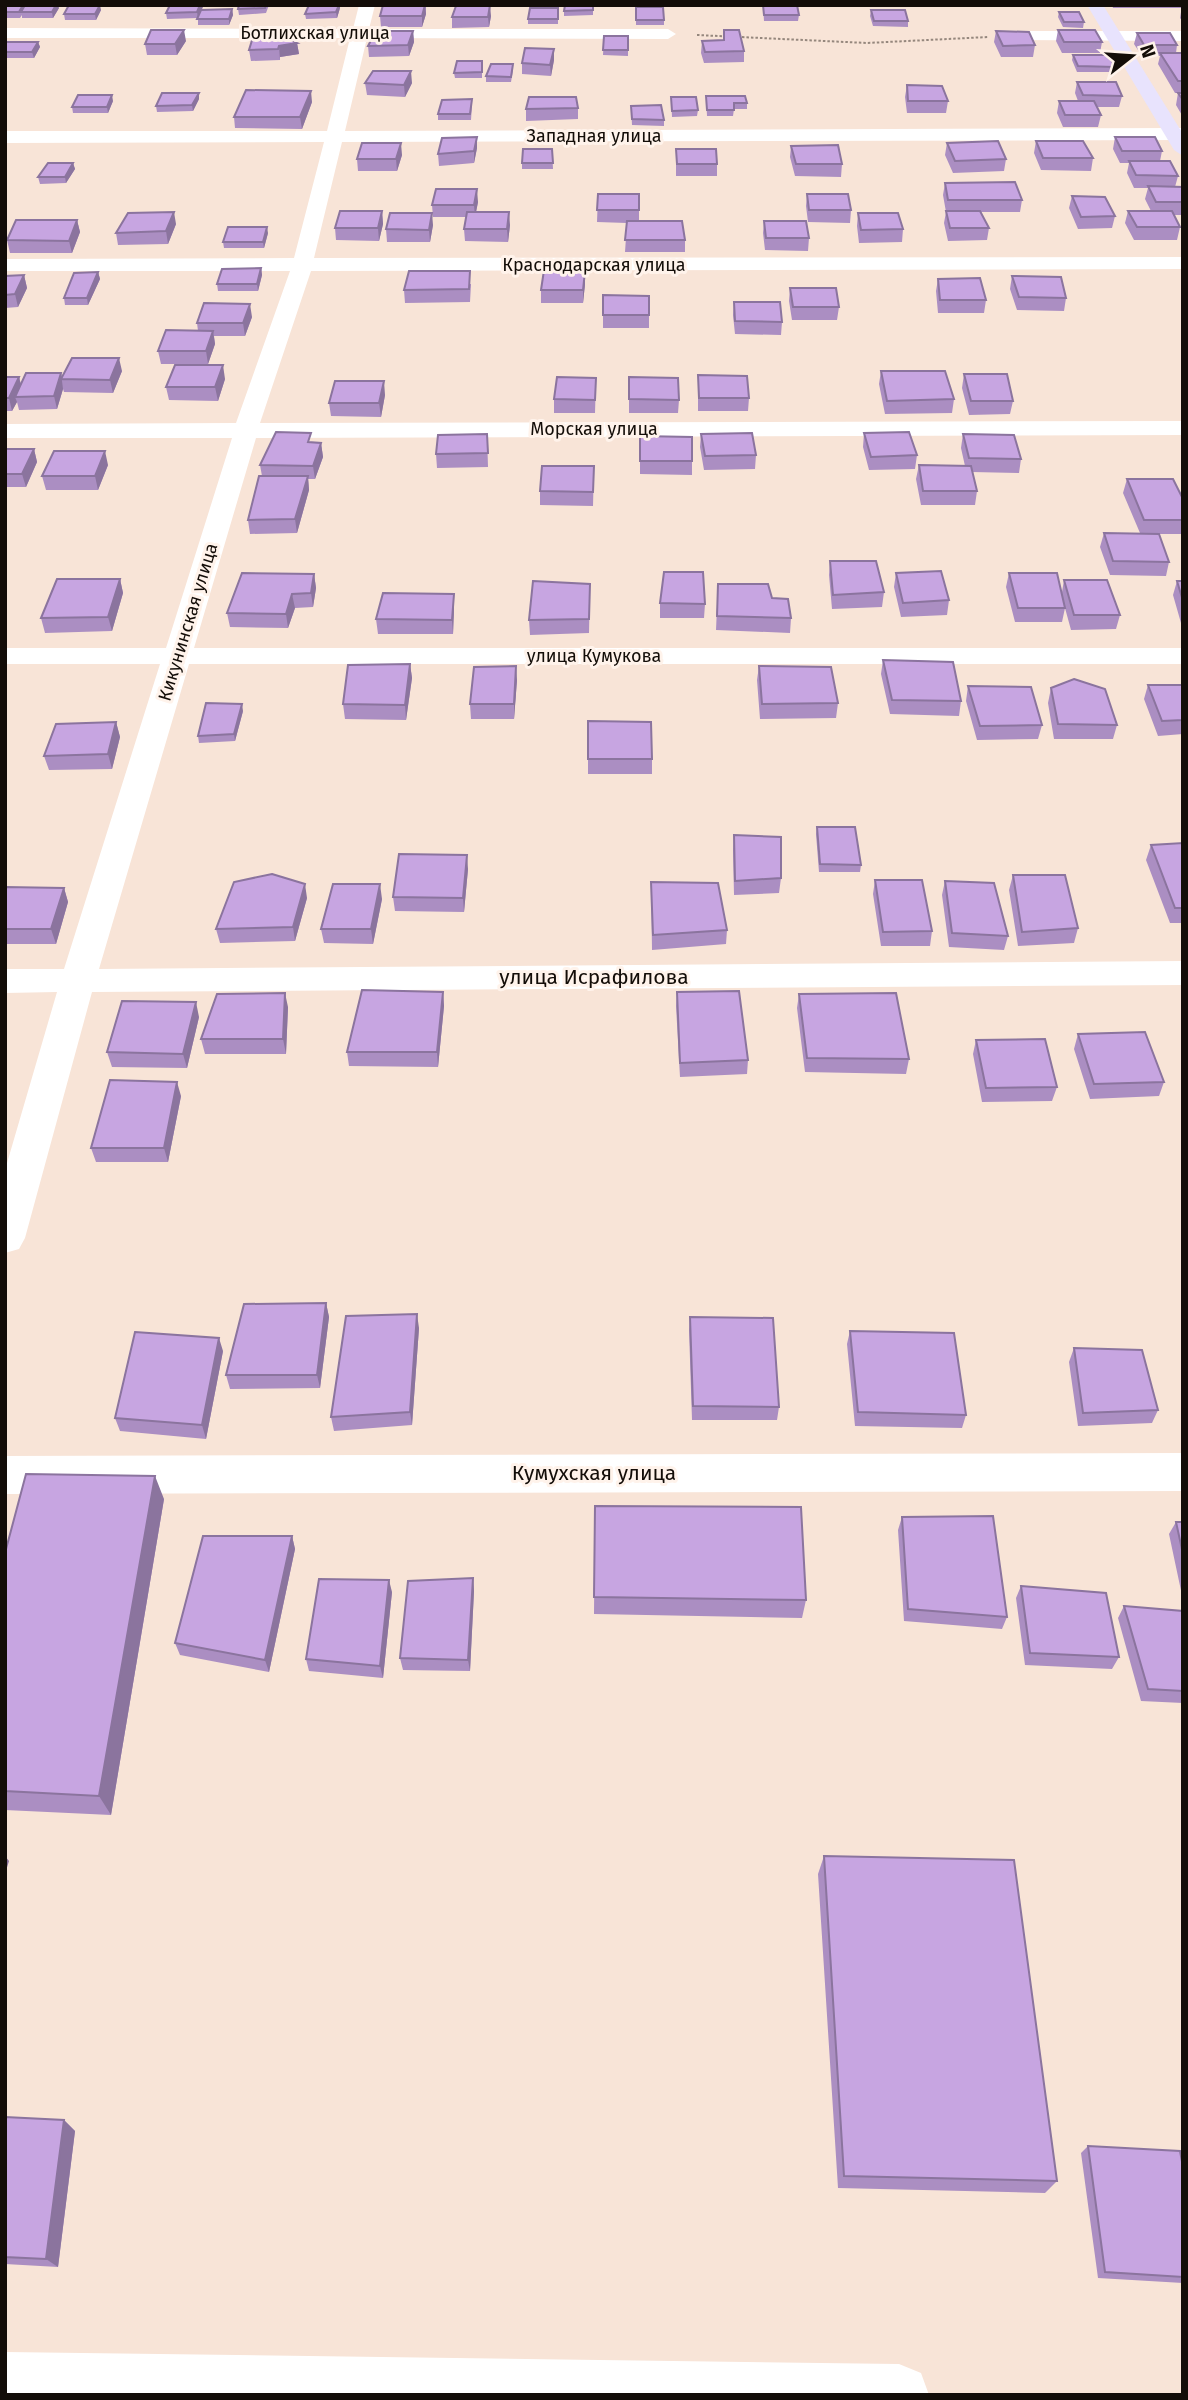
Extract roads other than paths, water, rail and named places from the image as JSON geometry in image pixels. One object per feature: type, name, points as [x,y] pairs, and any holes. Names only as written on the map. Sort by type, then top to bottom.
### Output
[{"type":"street","name":"Кикунинская улица","points":[[5,1238],[78,980],[246,430],[302,266],[367,5]]},
{"type":"street","points":[[1095,5],[1180,140]]},
{"type":"street","name":"Ботлихская улица","points":[[5,33],[668,34]]},
{"type":"street","points":[[1018,36],[1183,36]]},
{"type":"street","name":"Западная улица","points":[[5,137],[1180,140]]},
{"type":"street","name":"Краснодарская улица","points":[[5,265],[1183,263]]},
{"type":"street","name":"Морская улица","points":[[5,431],[1183,428]]},
{"type":"street","name":"улица Кумукова","points":[[5,656],[1183,656]]},
{"type":"street","name":"улица Исрафилова","points":[[5,981],[1183,973]]},
{"type":"street","name":"Кумухская улица","points":[[5,1475],[1183,1472]]},
{"type":"street","points":[[5,2382],[899,2395]]}]
